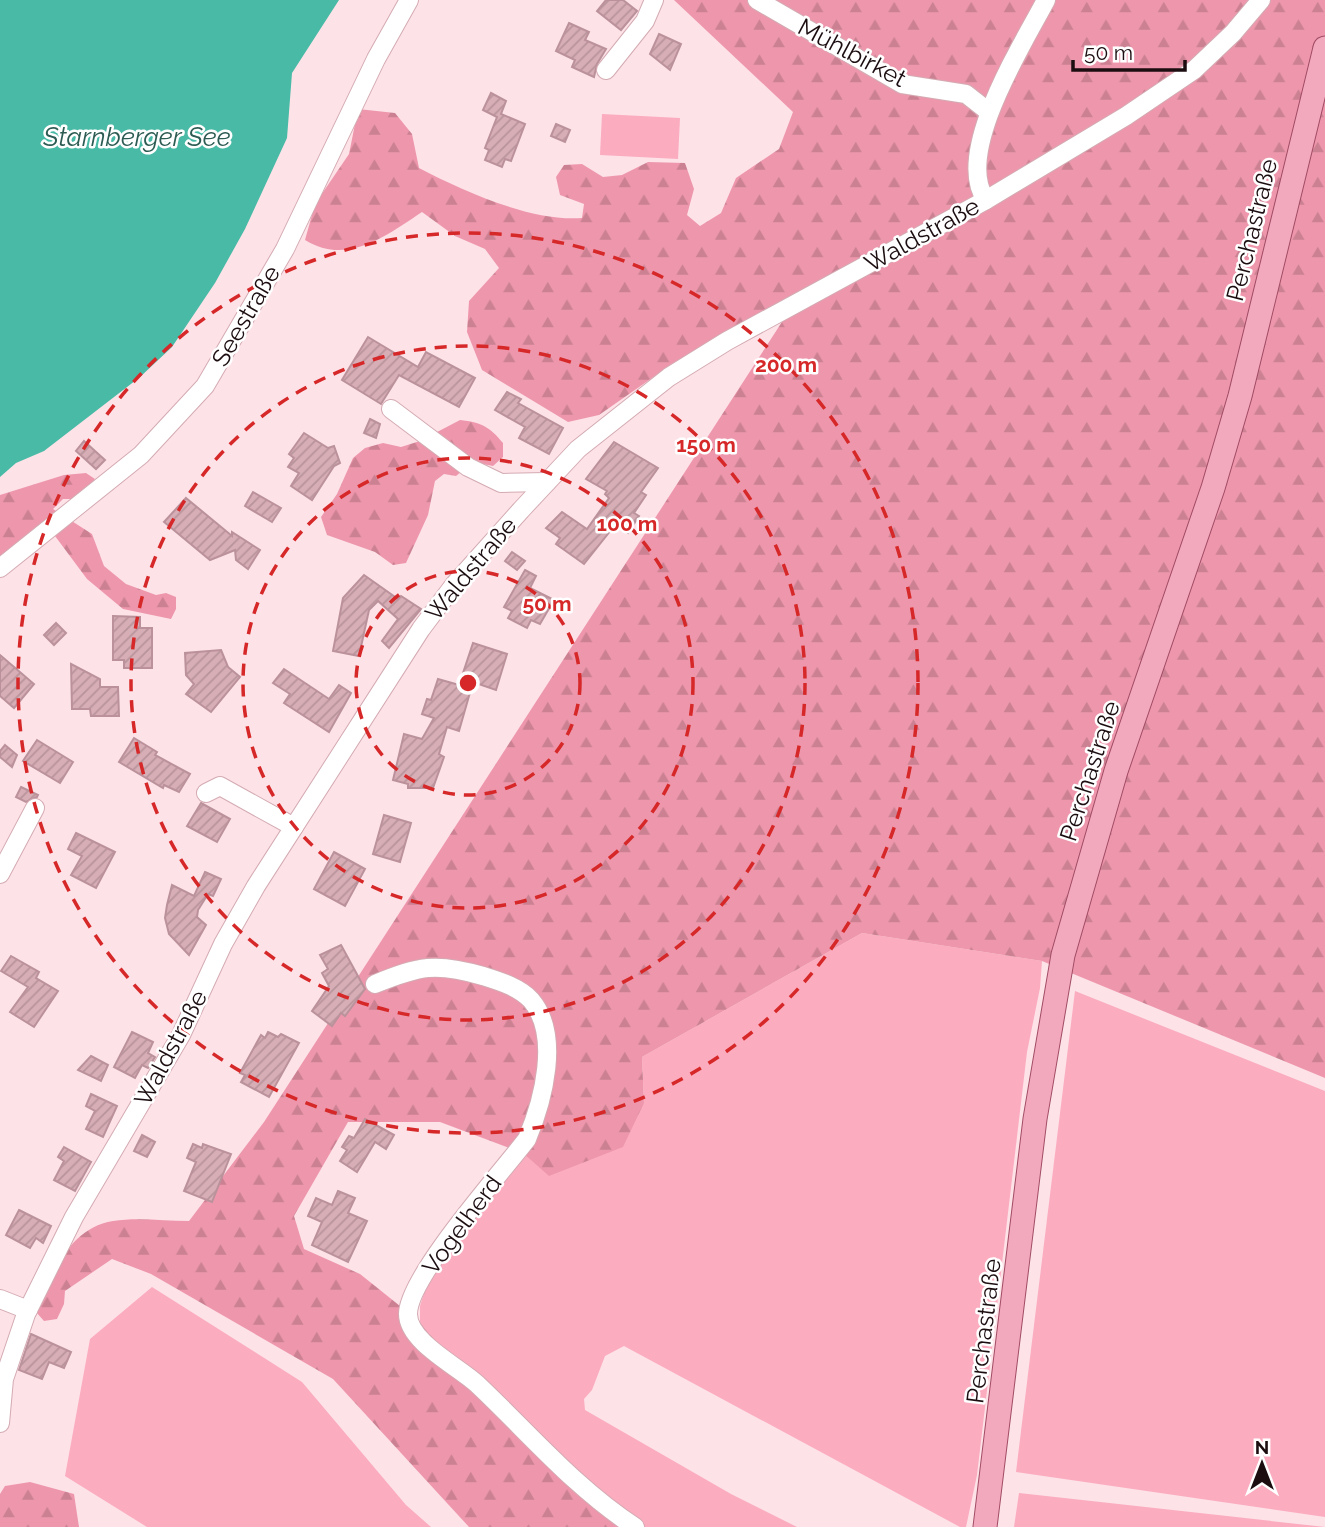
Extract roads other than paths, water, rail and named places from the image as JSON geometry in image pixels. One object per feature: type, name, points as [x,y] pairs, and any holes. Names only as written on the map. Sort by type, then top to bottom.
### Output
[{"type":"main road","name":"Perchastraße","points":[[985,1527],[1035,1119],[1063,955],[1112,784],[1213,488],[1240,396],[1325,48]]},
{"type":"street","name":"Seestraße","points":[[0,568],[141,455],[205,386],[285,249],[376,58],[409,0]]},
{"type":"street","points":[[606,70],[646,20],[654,0]]},
{"type":"street","name":"Mühlbirket","points":[[757,0],[902,83],[966,94],[989,112]]},
{"type":"street","points":[[986,200],[979,189],[978,162],[989,112],[1046,0]]},
{"type":"street","name":"Waldstraße","points":[[0,1423],[2,1380],[28,1310],[75,1217],[181,1035],[223,944],[294,827],[421,629],[454,585],[547,482],[610,421],[669,377],[727,341],[986,200],[1126,116],[1194,70],[1233,33],[1261,0]]},
{"type":"street","points":[[391,409],[468,467],[501,483],[547,482]]},
{"type":"street","points":[[206,793],[220,786],[294,827]]},
{"type":"street","points":[[0,874],[35,808]]},
{"type":"street","name":"Vogelherd","points":[[375,984],[415,968],[453,968],[509,985],[524,994],[537,1010],[543,1024],[546,1052],[544,1092],[536,1118],[527,1139],[435,1258],[414,1295],[408,1313],[409,1323],[432,1350],[474,1381],[551,1459],[594,1497],[635,1527]]},
{"type":"street","points":[[0,1299],[28,1310]]},
{"type":"water","name":"Starnberger See","points":[[0,0],[339,0],[292,73],[287,138],[245,229],[215,283],[172,347],[140,377],[44,451],[16,463],[0,477]]}]
